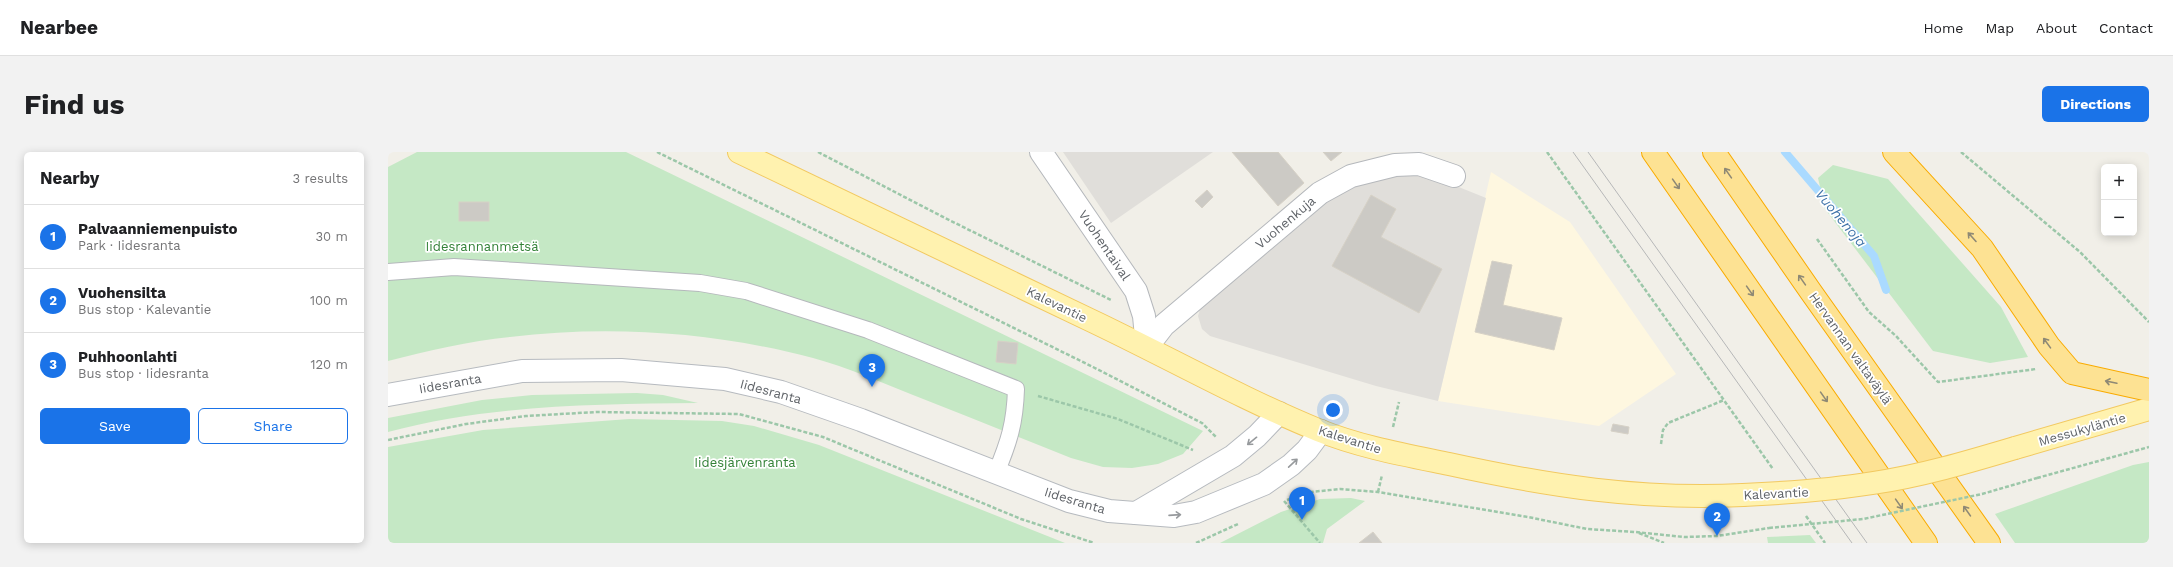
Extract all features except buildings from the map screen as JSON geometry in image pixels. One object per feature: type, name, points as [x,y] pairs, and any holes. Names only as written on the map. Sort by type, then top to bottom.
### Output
[{"type":"highway","points":[[1653,152],[1926,543]]},
{"type":"highway","name":"Hervannan valtaväylä","points":[[1714,152],[1815,298],[1990,543]]},
{"type":"highway","points":[[1894,152],[1982,248],[2049,346],[2072,373],[2149,390]]},
{"type":"main road","name":"Kalevantie","points":[[739,152],[1147,347],[1229,390],[1321,431],[1388,451],[1531,482],[1611,493],[1713,496],[1810,492],[1874,483],[1946,468],[2015,448]]},
{"type":"main road","name":"Vuohentaival","points":[[1041,152],[1136,291],[1144,316],[1147,347]]},
{"type":"main road","name":"Vuohenkuja","points":[[1147,347],[1164,325],[1320,193],[1345,179],[1351,176],[1395,165],[1420,164],[1454,176]]},
{"type":"main road","name":"Iidesranta","points":[[388,395],[522,371],[621,370],[725,379],[781,392],[832,410],[1069,501],[1109,511],[1174,516],[1196,512],[1264,484],[1291,465],[1307,450],[1321,431]]},
{"type":"main road","name":"Messukyläntie","points":[[2015,448],[2149,409]]},
{"type":"main road","points":[[1136,513],[1233,456],[1257,436],[1279,413]]},
{"type":"lane","points":[[388,272],[454,267],[700,283],[746,291],[868,330],[1016,389],[1014,420],[1010,439],[996,472]]},
{"type":"path","points":[[657,152],[1202,423],[1233,456]]},
{"type":"path","points":[[818,152],[945,218],[1144,316]]},
{"type":"path","points":[[1547,152],[1774,471]]},
{"type":"path","points":[[1961,152],[2080,252],[2149,322]]},
{"type":"path","points":[[1817,239],[1869,312],[1896,336],[1938,382],[2036,369]]},
{"type":"path","points":[[1016,389],[1118,420],[1195,451]]},
{"type":"path","points":[[1661,444],[1663,430],[1668,423],[1724,400]]},
{"type":"path","points":[[388,440],[466,424],[526,416],[597,412],[739,414],[822,437],[1021,519],[1094,543]]},
{"type":"path","points":[[1284,501],[1310,492],[1340,489],[1378,492],[1587,529],[1684,537],[1717,536],[1769,528],[1864,519],[1975,496],[2149,447]]},
{"type":"path","points":[[1264,484],[1284,501],[1320,543]]},
{"type":"path","points":[[1802,510],[1825,543]]},
{"type":"path","points":[[1635,532],[1664,543]]},
{"type":"shaded area","points":[[1063,152],[1213,152],[1111,223]]},
{"type":"shaded area","points":[[1408,171],[1434,177],[1486,198],[1438,401],[1376,386],[1210,336],[1202,329],[1198,316],[1201,306],[1230,279],[1351,182]]},
{"type":"shaded area","points":[[1491,172],[1570,222],[1676,374],[1599,426],[1438,401]]},
{"type":"green space","name":"Iidesrannanmetsä","points":[[417,152],[626,152],[1203,431],[1183,454],[1158,464],[1132,468],[1103,467],[1071,458],[863,375],[813,358],[738,342],[662,333],[548,333],[464,344],[388,361],[388,167]]},
{"type":"green space","points":[[1833,165],[1888,179],[2001,307],[2028,357],[1990,363],[1933,351],[1825,209],[1818,178]]},
{"type":"green space","points":[[637,393],[663,395],[698,403],[581,405],[503,411],[464,416],[388,432],[388,418],[482,400],[532,395]]},
{"type":"green space","name":"Iidesjärvenranta","points":[[629,419],[722,421],[754,426],[819,445],[1065,543],[388,543],[388,447],[483,430]]},
{"type":"green space","points":[[2149,462],[2149,543],[2015,543],[1995,514],[2133,465]]},
{"type":"green space","points":[[1351,498],[1365,501],[1327,529],[1323,543],[1220,543],[1281,512],[1320,499]]},
{"type":"green space","points":[[1810,535],[1816,543],[1768,543],[1767,537]]},
{"type":"waterway","name":"Vuohenoja","points":[[1785,152],[1874,256],[1886,290]]},
{"type":"tram line","points":[[1573,152],[1852,543]]},
{"type":"tram line","points":[[1588,152],[1867,543]]},
{"type":"place","name":"Puhhoonlahti","points":[[872,387]]},
{"type":"place","name":"Palvaanniemenpuisto","points":[[1302,520]]},
{"type":"place","name":"Vuohensilta","points":[[1717,536]]}]
